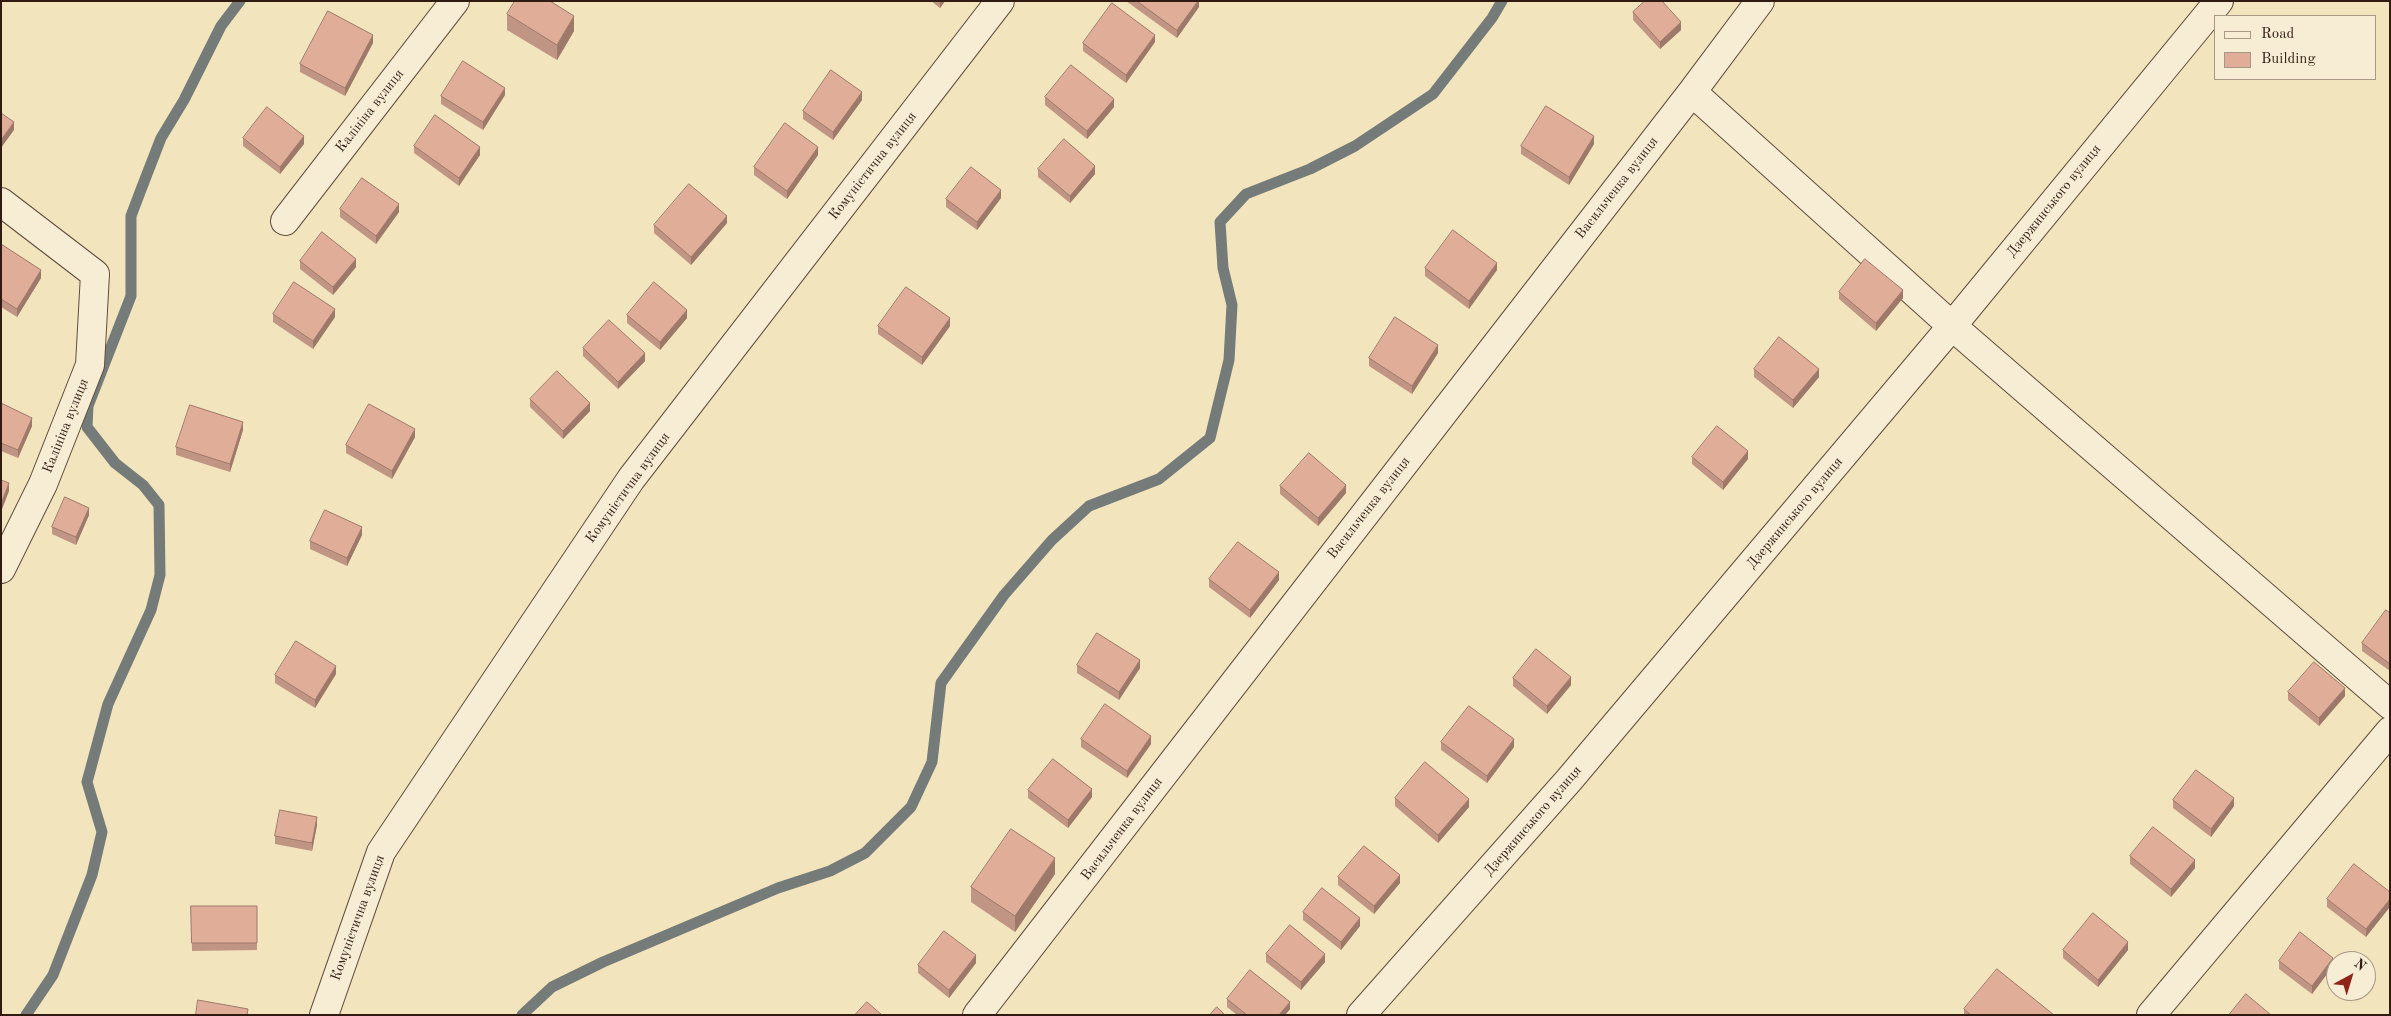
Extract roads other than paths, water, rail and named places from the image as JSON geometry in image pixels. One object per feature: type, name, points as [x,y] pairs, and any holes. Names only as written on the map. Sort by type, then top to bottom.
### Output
[{"type":"street","name":"Калініна вулиця","points":[[286,221],[455,1]]},
{"type":"street","name":"Комуністична вулиця","points":[[324,1015],[380,852],[631,479],[1000,1]]},
{"type":"street","name":"Васильченка вулиця","points":[[977,1015],[1692,92],[1760,1]]},
{"type":"street","name":"Дзержинського вулиця","points":[[1360,1015],[1569,780],[1952,326],[2218,1]]},
{"type":"street","points":[[1692,92],[1952,326],[2390,705]]},
{"type":"street","name":"Калініна вулиця","points":[[1,202],[96,274],[90,365],[43,484],[1,569]]},
{"type":"street","points":[[2151,1015],[2390,731]]},
{"type":"waterway","points":[[26,1015],[53,975],[92,875],[102,832],[87,782],[108,704],[151,610],[160,575],[159,505],[143,485],[115,463],[87,427],[88,406],[131,296],[131,216],[161,138],[184,100],[221,26],[240,1]]},
{"type":"waterway","points":[[522,1015],[552,987],[603,962],[778,888],[830,871],[865,853],[911,807],[932,762],[941,683],[1004,595],[1052,540],[1089,506],[1159,479],[1210,438],[1229,360],[1232,305],[1223,268],[1220,222],[1246,194],[1310,169],[1355,146],[1433,94],[1492,18],[1502,1]]}]
